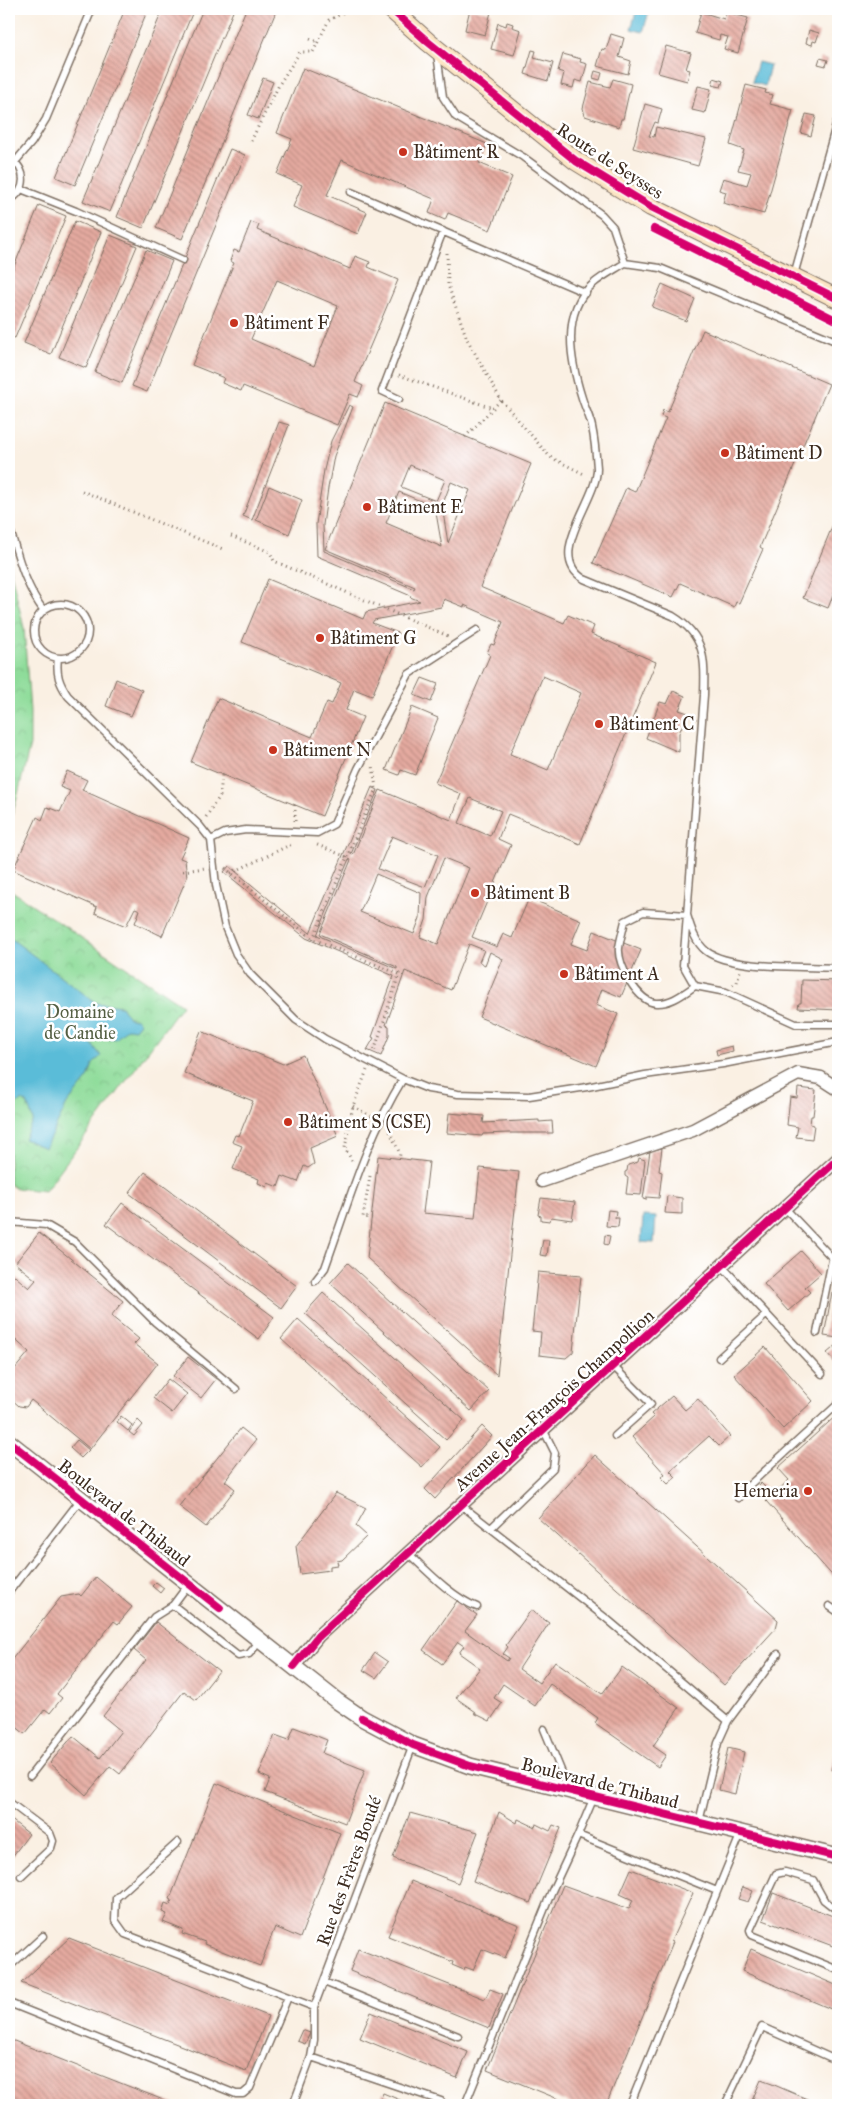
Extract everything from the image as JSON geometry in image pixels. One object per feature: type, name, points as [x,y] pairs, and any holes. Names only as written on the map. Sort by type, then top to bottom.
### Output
[{"type":"main road","name":"Route de Seysses","points":[[391,9],[436,48],[576,161],[651,207],[838,299]]},
{"type":"street","points":[[542,1181],[693,1130],[798,1074],[821,1078],[838,1089]]},
{"type":"street","name":"Avenue Jean-François Champollion","points":[[294,1666],[318,1636],[785,1208],[837,1163]]},
{"type":"street","name":"Boulevard de Thibaud","points":[[9,1442],[337,1701],[362,1718],[413,1745],[470,1766],[838,1857]]},
{"type":"lane","points":[[15,162],[32,142],[46,119],[92,9]]},
{"type":"lane","points":[[436,48],[443,97],[456,116],[523,157],[602,215],[613,227],[625,263]]},
{"type":"lane","points":[[794,276],[838,118]]},
{"type":"lane","points":[[9,158],[15,162],[23,175],[21,189],[18,194],[9,200]]},
{"type":"lane","points":[[21,189],[76,211],[183,260]]},
{"type":"lane","points":[[352,192],[586,293]]},
{"type":"lane","points":[[399,399],[382,391],[445,232]]},
{"type":"lane","points":[[695,986],[683,965],[705,663],[701,645],[684,622],[578,576],[569,560],[571,540],[597,475],[592,425],[575,372],[571,344],[572,321],[578,303],[592,285],[625,263],[660,268],[838,342]]},
{"type":"lane","points":[[9,526],[24,575],[34,597],[44,611]]},
{"type":"lane","points":[[55,605],[68,605],[80,612],[87,623],[88,636],[84,647],[73,656],[58,658],[48,655],[38,645],[34,631],[37,619],[44,611],[55,605]]},
{"type":"lane","points":[[211,840],[225,833],[246,830],[317,833],[334,824],[358,769],[409,674],[477,630]]},
{"type":"lane","points":[[58,658],[58,677],[68,696],[200,826],[211,840],[216,885],[225,927],[236,954],[250,974],[296,1020],[325,1039],[403,1079],[428,1089],[458,1094],[529,1096],[587,1088],[645,1075],[723,1064],[838,1042]]},
{"type":"lane","points":[[687,915],[643,912],[625,922],[618,950],[624,971],[639,995],[655,1004],[674,1000],[695,986],[726,992],[796,1024],[838,1024]]},
{"type":"lane","points":[[687,915],[695,938],[707,952],[725,960],[743,963],[838,968]]},
{"type":"lane","points":[[315,1281],[325,1268],[361,1166],[386,1108],[403,1079]]},
{"type":"lane","points":[[785,1208],[832,1260],[838,1264]]},
{"type":"lane","points":[[9,1222],[46,1225],[75,1242],[154,1322],[236,1389]]},
{"type":"lane","points":[[817,1333],[832,1260]]},
{"type":"lane","points":[[722,1266],[822,1374]]},
{"type":"lane","points":[[719,1358],[767,1314]]},
{"type":"lane","points":[[613,1366],[651,1404],[614,1436]]},
{"type":"lane","points":[[738,1498],[744,1490],[838,1404]]},
{"type":"lane","points":[[491,1528],[553,1468],[555,1453],[544,1429]]},
{"type":"lane","points":[[9,1592],[81,1499]]},
{"type":"lane","points":[[461,1505],[607,1619],[728,1721]]},
{"type":"lane","points":[[408,1553],[441,1583],[477,1607]]},
{"type":"lane","points":[[30,1776],[154,1617],[173,1605],[188,1584]]},
{"type":"lane","points":[[173,1605],[238,1656],[249,1654],[261,1640]]},
{"type":"lane","points":[[830,1606],[838,1612]]},
{"type":"lane","points":[[699,1823],[718,1743],[728,1721],[778,1654]]},
{"type":"lane","points":[[544,1729],[569,1791]]},
{"type":"lane","name":"Rue des Frères Boudé","points":[[314,2007],[413,1745]]},
{"type":"lane","points":[[465,2105],[550,1892],[594,1797]]},
{"type":"lane","points":[[9,1802],[50,1833],[53,1841],[50,1848],[21,1876]]},
{"type":"lane","points":[[630,2105],[741,1833]]},
{"type":"lane","points":[[578,1835],[717,1892]]},
{"type":"lane","points":[[178,1842],[116,1898],[115,1920],[125,1934],[314,2007],[314,2040],[311,2057],[293,2105]]},
{"type":"lane","points":[[838,1911],[824,1900],[813,1880],[785,1872],[776,1874],[750,1930],[752,1935],[838,1970]]},
{"type":"lane","points":[[9,1968],[43,1936]]},
{"type":"lane","points":[[324,1982],[458,2036]]},
{"type":"lane","points":[[9,2003],[236,2094],[243,2094],[250,2088],[288,1997]]},
{"type":"lane","points":[[725,2105],[762,2028],[838,2060]]},
{"type":"lane","points":[[311,2057],[441,2101],[443,2105]]},
{"type":"path","points":[[250,141],[280,83],[300,52],[313,52],[329,20],[350,9]]},
{"type":"path","points":[[310,39],[318,42]]},
{"type":"path","points":[[445,232],[448,285],[467,339],[501,400],[550,457],[587,476],[597,475]]},
{"type":"path","points":[[389,372],[492,408]]},
{"type":"path","points":[[465,437],[501,400]]},
{"type":"path","points":[[82,491],[225,550]]},
{"type":"path","points":[[231,536],[270,552],[274,561],[460,642]]},
{"type":"path","points":[[313,939],[376,789],[372,767],[376,759]]},
{"type":"path","points":[[220,796],[222,775]]},
{"type":"path","points":[[231,873],[295,842],[294,805]]},
{"type":"path","points":[[312,843],[349,857]]},
{"type":"path","points":[[183,871],[214,866]]},
{"type":"path","points":[[227,869],[313,939],[399,974],[353,1106],[345,1148],[353,1163],[371,1170],[363,1217],[372,1218]]},
{"type":"path","points":[[726,992],[737,982],[743,963]]},
{"type":"green space","points":[[9,564],[24,628],[30,711],[30,745],[9,824]]},
{"type":"green space","name":"Domaine de Candie","points":[[9,889],[182,1005],[45,1191],[15,1188],[9,1184]]},
{"type":"water","points":[[637,9],[650,9],[643,32],[631,29]]},
{"type":"water","points":[[758,62],[770,65],[765,86],[752,82]]},
{"type":"water","points":[[9,937],[96,1003],[121,1006],[129,1018],[137,1019],[140,1023],[135,1029],[127,1028],[116,1039],[94,1036],[89,1040],[101,1056],[93,1064],[88,1078],[67,1104],[45,1148],[24,1139],[33,1120],[27,1103],[22,1100],[9,1110]]},
{"type":"water","points":[[643,1216],[656,1217],[654,1243],[641,1242]]},
{"type":"building","points":[[125,9],[148,9],[75,185],[56,177]]},
{"type":"building","points":[[163,9],[194,9],[110,212],[83,201]]},
{"type":"building","points":[[203,9],[234,9],[143,228],[117,217]]},
{"type":"building","points":[[246,9],[277,9],[182,239],[156,228]]},
{"type":"building","points":[[470,9],[491,12],[485,35],[465,30]]},
{"type":"building","points":[[701,12],[724,19],[726,12],[748,18],[738,53],[724,49],[728,37],[720,35],[719,40],[695,33]]},
{"type":"building","points":[[507,22],[513,24],[512,27],[521,30],[514,55],[491,49],[498,23],[506,26]]},
{"type":"building","points":[[809,30],[819,33],[816,42],[813,41],[812,45],[806,43]]},
{"type":"building","points":[[611,34],[624,38],[619,57],[631,61],[628,74],[597,66],[602,49],[606,50]]},
{"type":"building","points":[[666,46],[691,53],[686,69],[690,70],[687,81],[658,73]]},
{"type":"building","points":[[532,50],[536,51],[534,58],[553,63],[548,81],[525,74]]},
{"type":"building","points":[[563,54],[581,59],[580,62],[587,64],[582,82],[575,80],[573,88],[561,85],[564,73],[558,71]]},
{"type":"building","points":[[820,58],[828,60],[826,66],[818,64]]},
{"type":"building","name":"Bâtiment R","points":[[303,68],[487,144],[479,163],[512,177],[490,230],[448,213],[445,220],[429,213],[434,199],[342,160],[327,195],[367,212],[358,234],[293,207],[302,185],[277,174],[292,139],[277,133]]},
{"type":"building","points":[[595,71],[602,73],[600,80],[593,78]]},
{"type":"building","points":[[263,78],[273,82],[258,119],[248,115]]},
{"type":"building","points":[[714,78],[723,81],[721,87],[712,85]]},
{"type":"building","points":[[613,79],[631,84],[623,119],[621,119],[619,127],[585,116],[583,108],[590,82],[610,87]]},
{"type":"building","points":[[746,85],[766,90],[765,93],[773,95],[770,104],[793,110],[764,214],[723,203],[726,192],[719,190],[723,178],[747,185],[751,173],[738,170],[744,150],[730,145]]},
{"type":"building","points":[[698,86],[711,89],[705,113],[692,110]]},
{"type":"building","points":[[645,104],[662,109],[658,123],[655,122],[649,136],[654,137],[656,127],[706,139],[698,166],[633,148]]},
{"type":"building","points":[[806,114],[816,116],[811,136],[801,133]]},
{"type":"building","points":[[230,149],[245,155],[147,392],[132,386]]},
{"type":"building","points":[[39,205],[66,216],[15,338],[9,336],[9,279]]},
{"type":"building","points":[[75,221],[101,232],[51,354],[24,343]]},
{"type":"building","name":"Bâtiment F","points":[[251,222],[259,225],[257,230],[350,269],[355,256],[370,262],[368,267],[398,280],[355,382],[363,386],[358,397],[350,394],[337,425],[243,386],[241,391],[222,383],[224,378],[192,365],[234,263],[230,261],[234,250],[239,252]],"holes":[[[277,280],[338,306],[314,366],[251,339]]]},
{"type":"building","points":[[110,235],[137,246],[86,368],[59,357]]},
{"type":"building","points":[[146,250],[172,261],[122,383],[95,372]]},
{"type":"building","points":[[662,284],[695,299],[686,321],[652,307]]},
{"type":"building","name":"Bâtiment D","points":[[703,330],[829,384],[760,547],[763,549],[739,603],[736,602],[734,607],[680,583],[673,597],[593,563],[626,488],[635,492],[666,418],[661,416],[663,410],[668,412]]},
{"type":"building","points":[[385,403],[531,464],[480,587],[564,623],[568,615],[594,626],[591,634],[656,662],[580,844],[508,814],[498,839],[511,845],[472,937],[497,947],[503,934],[512,938],[529,898],[581,920],[571,944],[587,950],[594,931],[641,950],[621,997],[602,989],[596,1005],[618,1014],[596,1066],[479,1017],[503,959],[490,952],[485,965],[479,962],[484,950],[469,944],[451,990],[405,971],[386,1025],[389,1026],[389,1036],[381,1056],[367,1050],[374,1038],[372,1037],[394,976],[306,938],[224,872],[229,866],[310,933],[372,787],[378,790],[351,854],[353,855],[380,790],[451,820],[461,794],[435,783],[490,655],[487,653],[491,644],[494,645],[503,622],[464,605],[464,607],[444,599],[441,607],[374,620],[372,623],[398,633],[372,696],[354,689],[346,710],[363,717],[322,816],[191,762],[218,698],[312,737],[327,702],[332,704],[341,683],[242,642],[268,579],[363,619],[366,612],[420,601],[317,556],[316,524],[324,470],[331,441],[349,405],[353,407],[334,456],[328,488],[323,525],[324,551],[414,589],[415,587],[325,549]],"holes":[[[410,465],[445,480],[436,501],[401,487]],[[451,482],[470,490],[448,543],[442,506]],[[399,492],[435,507],[442,547],[386,523]],[[543,676],[581,693],[548,770],[510,754]],[[470,798],[501,811],[490,836],[459,823]],[[392,836],[438,855],[425,887],[378,869]],[[444,858],[469,868],[438,944],[420,937],[426,920],[428,897]],[[349,859],[351,860],[320,934],[397,967],[397,969],[317,935]],[[376,874],[421,893],[420,918],[414,934],[360,912]]]},
{"type":"building","points":[[279,422],[289,425],[252,520],[243,516]]},
{"type":"building","points":[[269,486],[302,500],[289,534],[256,520]]},
{"type":"building","points":[[838,512],[838,583],[828,608],[803,598]]},
{"type":"building","points":[[422,678],[438,684],[431,702],[414,695]]},
{"type":"building","points":[[116,679],[142,690],[131,716],[106,706]]},
{"type":"building","points":[[673,691],[685,696],[679,710],[688,713],[679,733],[679,752],[646,738],[660,702],[667,704]]},
{"type":"building","points":[[412,707],[438,718],[415,775],[401,770],[399,775],[386,770]]},
{"type":"building","points":[[67,771],[87,780],[82,790],[189,838],[180,858],[185,860],[187,877],[162,936],[135,923],[140,910],[135,908],[126,926],[95,913],[97,907],[13,870],[37,817],[42,820],[47,807],[60,812],[70,791],[60,787]]},
{"type":"building","points":[[802,980],[838,981],[838,1010],[798,1008],[799,1003],[801,1003]]},
{"type":"building","name":"Bâtiment S (CSE)","points":[[201,1031],[283,1064],[303,1055],[338,1136],[310,1148],[314,1164],[308,1168],[304,1166],[298,1182],[282,1176],[278,1187],[268,1183],[267,1187],[258,1183],[259,1179],[233,1169],[242,1146],[232,1142],[235,1135],[239,1136],[253,1101],[184,1073]]},
{"type":"building","points":[[732,1046],[733,1051],[717,1055],[716,1050]]},
{"type":"building","points":[[798,1088],[816,1090],[813,1116],[811,1116],[810,1124],[814,1125],[812,1139],[796,1137],[798,1127],[787,1125],[790,1097],[797,1098]]},
{"type":"building","points":[[449,1113],[484,1116],[483,1123],[552,1121],[553,1133],[483,1134],[482,1136],[447,1133]]},
{"type":"building","points":[[662,1148],[659,1171],[662,1172],[659,1198],[646,1197],[646,1200],[643,1199],[650,1151]]},
{"type":"building","points":[[378,1156],[429,1162],[423,1213],[475,1218],[480,1168],[519,1172],[497,1375],[367,1258]]},
{"type":"building","points":[[639,1158],[645,1160],[641,1195],[626,1194],[628,1178],[625,1176],[625,1172],[628,1165],[638,1162]]},
{"type":"building","points":[[145,1172],[297,1286],[281,1308],[129,1193]]},
{"type":"building","points":[[667,1196],[682,1198],[682,1214],[665,1213]]},
{"type":"building","points":[[541,1198],[575,1202],[572,1220],[551,1217],[550,1221],[541,1220],[541,1216],[538,1215]]},
{"type":"building","points":[[122,1203],[274,1317],[259,1339],[106,1224]]},
{"type":"building","points":[[608,1210],[616,1211],[615,1218],[619,1218],[618,1227],[606,1226]]},
{"type":"building","points":[[39,1233],[123,1301],[111,1316],[139,1339],[134,1344],[158,1363],[90,1449],[31,1400],[26,1407],[19,1406],[9,1397],[9,1376],[29,1352],[9,1334],[9,1271],[29,1288],[36,1280],[15,1263]]},
{"type":"building","points":[[605,1235],[610,1236],[608,1245],[604,1244]]},
{"type":"building","points":[[543,1240],[549,1240],[547,1256],[540,1255]]},
{"type":"building","points":[[801,1251],[821,1273],[805,1287],[810,1292],[788,1311],[764,1284]]},
{"type":"building","points":[[348,1263],[489,1391],[471,1411],[330,1283]]},
{"type":"building","points":[[538,1272],[581,1276],[573,1352],[566,1358],[539,1355],[541,1332],[532,1331]]},
{"type":"building","points":[[832,1292],[838,1293],[838,1338],[824,1336]]},
{"type":"building","points":[[323,1293],[464,1420],[446,1440],[305,1313]]},
{"type":"building","points":[[298,1319],[440,1447],[422,1467],[281,1339]]},
{"type":"building","points":[[838,1344],[838,1366],[827,1353]]},
{"type":"building","points":[[765,1347],[813,1401],[783,1429],[734,1375]]},
{"type":"building","points":[[188,1357],[216,1379],[201,1398],[173,1376]]},
{"type":"building","points":[[168,1379],[187,1394],[172,1413],[153,1398]]},
{"type":"building","points":[[672,1396],[685,1410],[698,1399],[730,1436],[719,1446],[709,1436],[670,1471],[676,1477],[668,1484],[661,1477],[665,1474],[632,1437],[654,1417],[651,1414]]},
{"type":"building","name":"Hemeria","points":[[838,1414],[838,1582],[766,1501],[789,1480],[778,1468]]},
{"type":"building","points":[[121,1416],[132,1425],[128,1431],[117,1422]]},
{"type":"building","points":[[138,1420],[143,1425],[134,1436],[129,1432]]},
{"type":"building","points":[[482,1426],[492,1436],[435,1499],[425,1489]]},
{"type":"building","points":[[241,1428],[256,1440],[225,1481],[235,1489],[206,1527],[179,1506]]},
{"type":"building","points":[[77,1440],[89,1450],[81,1458],[70,1448]]},
{"type":"building","points":[[595,1455],[778,1620],[776,1628],[724,1685],[538,1518]]},
{"type":"building","points":[[761,1483],[765,1487],[758,1492],[755,1489]]},
{"type":"building","points":[[336,1493],[366,1508],[356,1526],[367,1536],[342,1560],[337,1561],[338,1565],[330,1566],[330,1570],[300,1574],[296,1546]]},
{"type":"building","points":[[96,1577],[132,1607],[118,1624],[114,1621],[57,1694],[62,1698],[50,1713],[45,1709],[25,1734],[9,1721],[9,1663],[61,1597],[79,1594],[81,1596]]},
{"type":"building","points":[[156,1582],[164,1588],[160,1593],[152,1586]]},
{"type":"building","points":[[457,1601],[477,1615],[465,1631],[507,1661],[509,1658],[503,1654],[508,1647],[506,1645],[531,1610],[549,1623],[519,1669],[539,1683],[555,1661],[602,1694],[622,1667],[679,1708],[653,1746],[666,1755],[658,1767],[595,1723],[598,1718],[550,1684],[535,1706],[503,1684],[494,1698],[502,1703],[490,1721],[474,1713],[476,1712],[456,1698],[480,1668],[459,1653],[464,1646],[458,1642],[442,1664],[423,1650]]},
{"type":"building","points":[[156,1622],[219,1671],[196,1700],[184,1691],[120,1774],[110,1766],[86,1795],[50,1763],[73,1736],[100,1758],[121,1731],[103,1716],[146,1660],[134,1650]]},
{"type":"building","points":[[375,1653],[388,1662],[376,1678],[363,1670]]},
{"type":"building","points":[[294,1727],[327,1740],[322,1753],[365,1770],[345,1823],[265,1792],[270,1779],[259,1774],[275,1735],[289,1740]]},
{"type":"building","points":[[838,1745],[838,1772],[831,1770]]},
{"type":"building","points":[[728,1748],[744,1752],[735,1794],[719,1790]]},
{"type":"building","points":[[216,1783],[340,1833],[300,1938],[275,1927],[260,1966],[204,1944],[205,1942],[182,1934],[183,1930],[163,1922],[167,1914],[162,1912],[165,1903],[170,1905],[172,1900],[170,1899]]},
{"type":"building","points":[[499,1812],[517,1823],[518,1819],[535,1827],[536,1824],[550,1831],[553,1825],[561,1828],[530,1903],[473,1881]]},
{"type":"building","points":[[410,1813],[478,1832],[458,1883],[393,1858]]},
{"type":"building","points":[[9,1818],[29,1834],[9,1861]]},
{"type":"building","points":[[631,1869],[693,1893],[671,1941],[673,1942],[606,2105],[573,2105],[487,2070],[563,1885],[629,1909],[633,1900],[620,1894]]},
{"type":"building","points":[[411,1881],[519,1925],[505,1958],[482,1949],[473,1970],[465,1967],[464,1970],[452,1965],[453,1962],[388,1936]]},
{"type":"building","points":[[743,1887],[753,1891],[748,1902],[738,1899]]},
{"type":"building","points":[[773,1893],[838,1918],[838,1948],[763,1920]]},
{"type":"building","points":[[69,1938],[268,2016],[246,2071],[21,1983]]},
{"type":"building","points":[[358,1949],[485,1999],[490,1989],[503,1994],[489,2028],[350,1971]]},
{"type":"building","points":[[751,1949],[838,1986],[838,2012],[742,1971]]},
{"type":"building","points":[[371,2012],[468,2052],[457,2078],[360,2038]]},
{"type":"building","points":[[302,2030],[310,2033],[305,2044],[297,2041]]},
{"type":"building","points":[[9,2039],[176,2105],[18,2105],[9,2102]]},
{"type":"building","points":[[761,2080],[772,2084],[821,2105],[750,2105]]},
{"type":"building","points":[[383,2093],[412,2105],[378,2105]]},
{"type":"cycle path","points":[[391,9],[428,42],[576,161],[651,207],[838,299]]},
{"type":"cycle path","points":[[654,229],[838,321]]},
{"type":"cycle path","points":[[294,1666],[318,1636],[838,1159]]},
{"type":"cycle path","points":[[9,1442],[220,1608]]},
{"type":"cycle path","points":[[362,1718],[413,1745],[470,1766],[838,1857]]},
{"type":"place","name":"Bâtiment R","points":[[403,152]]},
{"type":"place","name":"Bâtiment F","points":[[234,323]]},
{"type":"place","name":"Bâtiment D","points":[[725,453]]},
{"type":"place","name":"Bâtiment E","points":[[367,507]]},
{"type":"place","name":"Bâtiment G","points":[[320,638]]},
{"type":"place","name":"Bâtiment C","points":[[599,724]]},
{"type":"place","name":"Bâtiment N","points":[[273,750]]},
{"type":"place","name":"Bâtiment B","points":[[475,893]]},
{"type":"place","name":"Bâtiment A","points":[[564,974]]},
{"type":"place","name":"Bâtiment S (CSE)","points":[[288,1122]]},
{"type":"place","name":"Hemeria","points":[[808,1491]]}]
